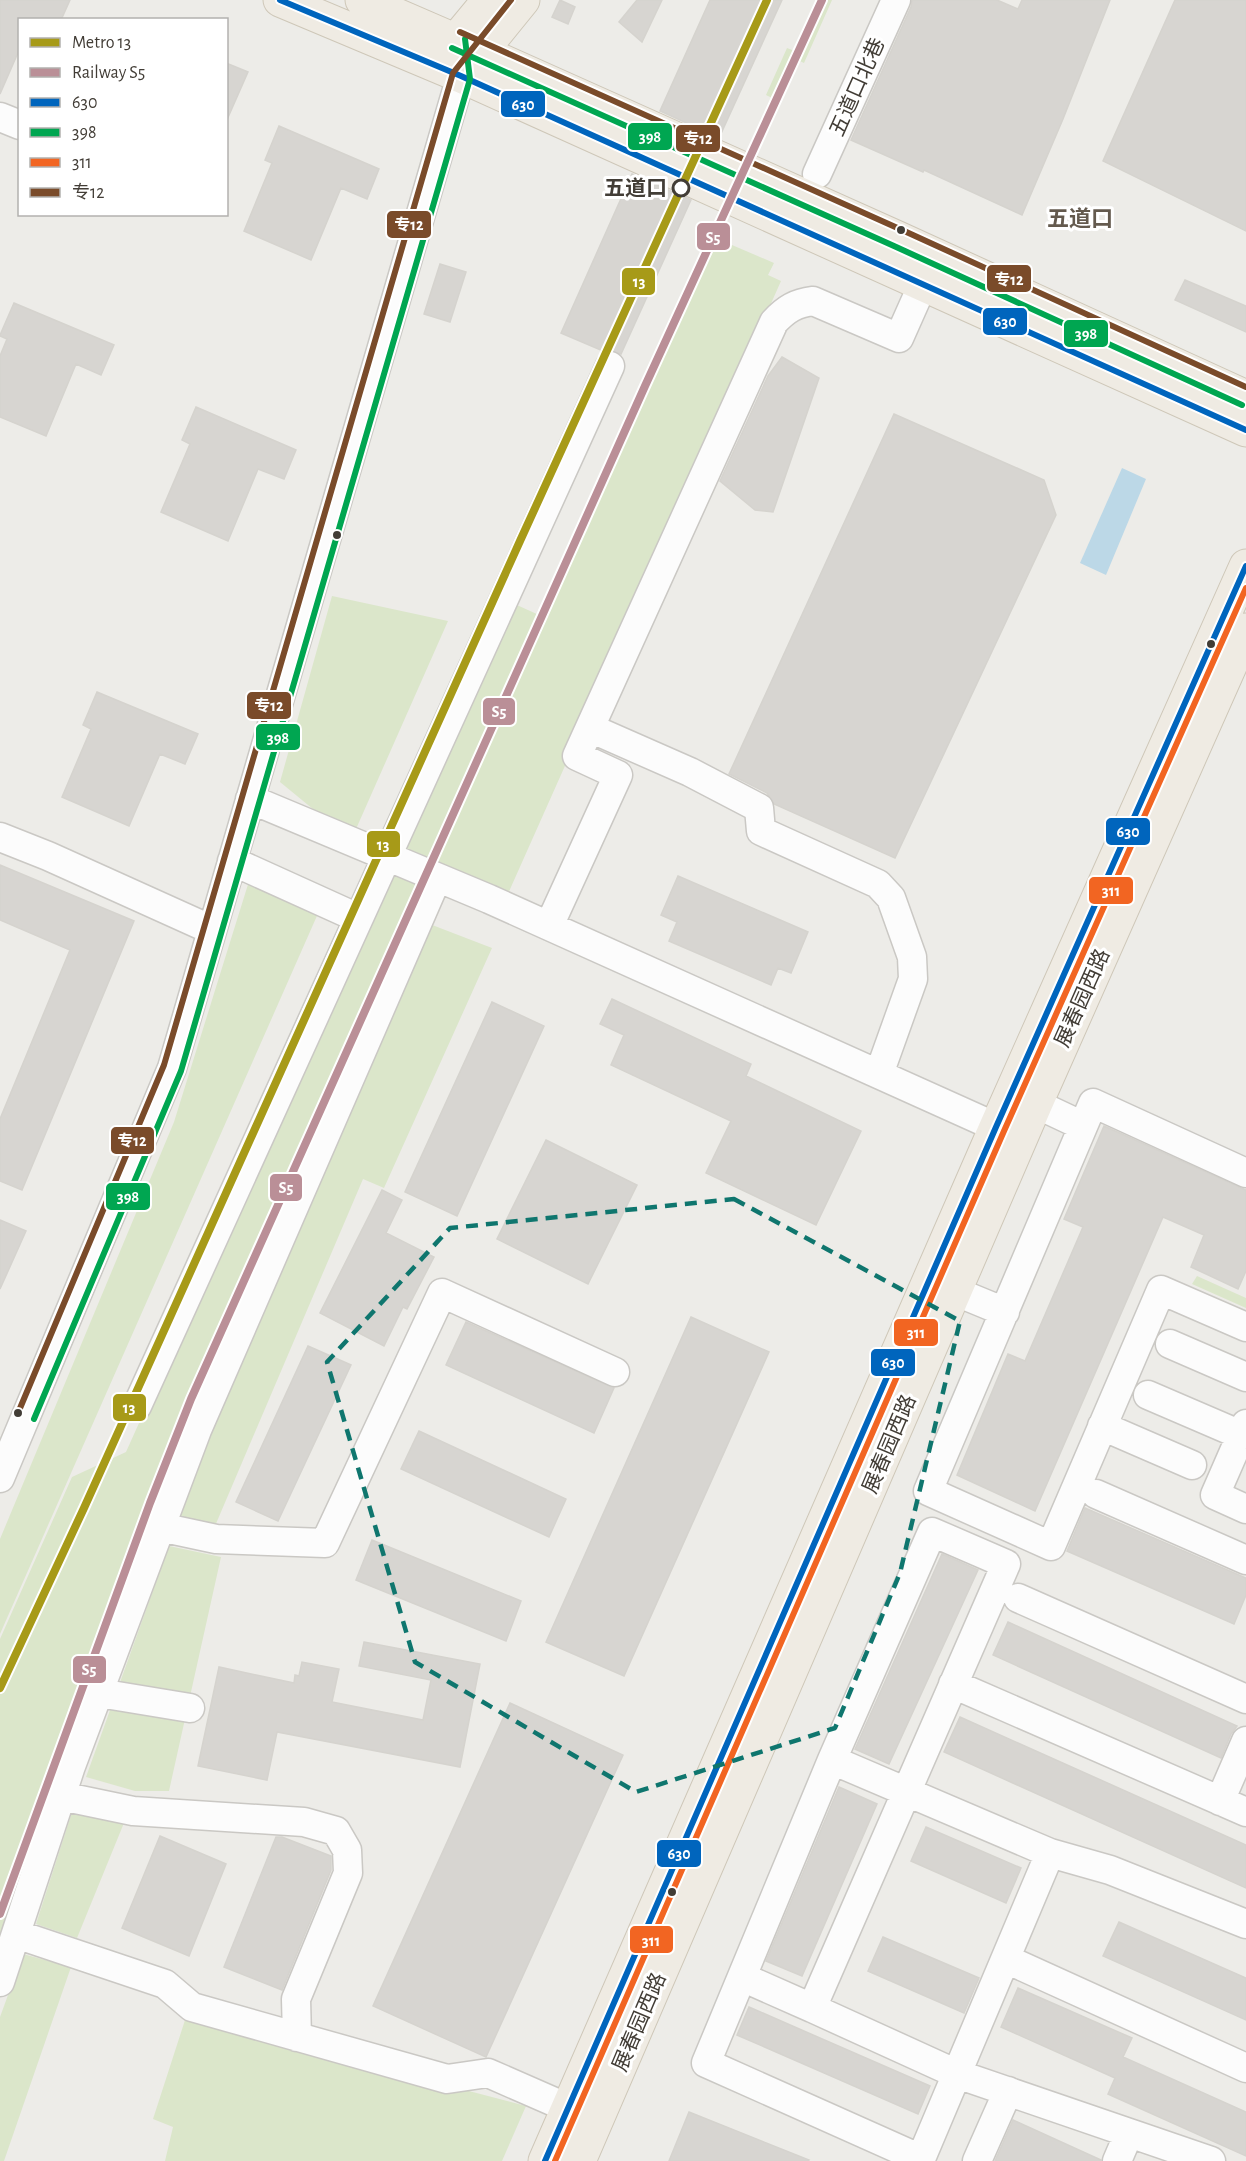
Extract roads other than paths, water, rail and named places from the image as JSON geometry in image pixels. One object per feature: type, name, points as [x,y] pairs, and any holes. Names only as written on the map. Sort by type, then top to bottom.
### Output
[{"type":"main road","points":[[280,0],[461,76],[1246,430]]},
{"type":"main road","points":[[362,0],[469,46],[1246,397]]},
{"type":"main road","points":[[461,76],[469,46],[489,0]]},
{"type":"main road","points":[[469,46],[523,0]]},
{"type":"main road","name":"展春园西路","points":[[579,2161],[954,1292],[1024,1098],[1246,566]]},
{"type":"main road","name":"展春园西路","points":[[545,2161],[996,1127],[1024,1098],[1246,630]]},
{"type":"street","name":"五道口北巷","points":[[817,174],[896,0]]},
{"type":"street","points":[[0,1478],[172,1068],[461,76]]},
{"type":"street","points":[[0,117],[18,124]]},
{"type":"street","points":[[549,926],[618,775],[577,756],[774,322],[786,309],[801,302],[813,301],[899,338],[923,284]]},
{"type":"street","points":[[137,1406],[610,366]]},
{"type":"street","points":[[590,728],[690,772],[759,808],[761,831],[878,884],[891,898],[912,957],[913,978],[879,1074]]},
{"type":"street","points":[[250,799],[549,926],[996,1127]]},
{"type":"street","points":[[0,837],[48,856],[212,930]]},
{"type":"street","points":[[232,861],[358,918]]},
{"type":"street","points":[[0,1982],[61,1796],[196,1430],[437,878]]},
{"type":"street","points":[[1024,1098],[1083,1126]]},
{"type":"street","points":[[1246,1173],[1093,1103],[928,1491],[1051,1546],[1161,1290],[1246,1327]]},
{"type":"street","points":[[954,1292],[1005,1312]]},
{"type":"street","points":[[160,1527],[216,1539],[325,1543],[442,1293],[615,1372]]},
{"type":"street","points":[[1170,1344],[1246,1377]]},
{"type":"street","points":[[1148,1395],[1241,1445],[1215,1494],[1246,1509]]},
{"type":"street","points":[[1102,1426],[1192,1465]]},
{"type":"street","points":[[1096,1494],[1246,1560]]},
{"type":"street","points":[[812,2008],[1006,1564],[932,1532],[832,1760],[706,2063],[921,2160],[1050,1853]]},
{"type":"street","points":[[1018,1598],[1246,1699]]},
{"type":"street","points":[[953,1684],[1246,1812]]},
{"type":"street","points":[[99,1693],[190,1708]]},
{"type":"street","points":[[1220,1801],[1246,1741]]},
{"type":"street","points":[[832,1760],[1050,1853],[1110,1870],[1246,1924]]},
{"type":"street","points":[[61,1796],[132,1811],[304,1822],[336,1831],[347,1850],[348,1873],[296,1999],[297,2037]]},
{"type":"street","points":[[16,1934],[165,1984],[192,2007],[447,2079],[488,2073],[568,2108]]},
{"type":"street","points":[[1006,1959],[1246,2068]]},
{"type":"street","points":[[742,1977],[957,2074],[1211,2161]]},
{"type":"street","points":[[977,2161],[1008,2091]]},
{"type":"street","points":[[1117,2161],[1129,2133]]},
{"type":"water","points":[[1122,468],[1146,479],[1106,575],[1080,563]]},
{"type":"metro line","name":"13","points":[[0,1688],[84,1508],[767,0]]},
{"type":"rail line","name":"S5","points":[[0,1914],[150,1503],[191,1399],[645,386],[822,0]]},
{"type":"place","name":"五道口","points":[[681,188]]},
{"type":"district","name":"五道口","points":[[1080,218]]}]
